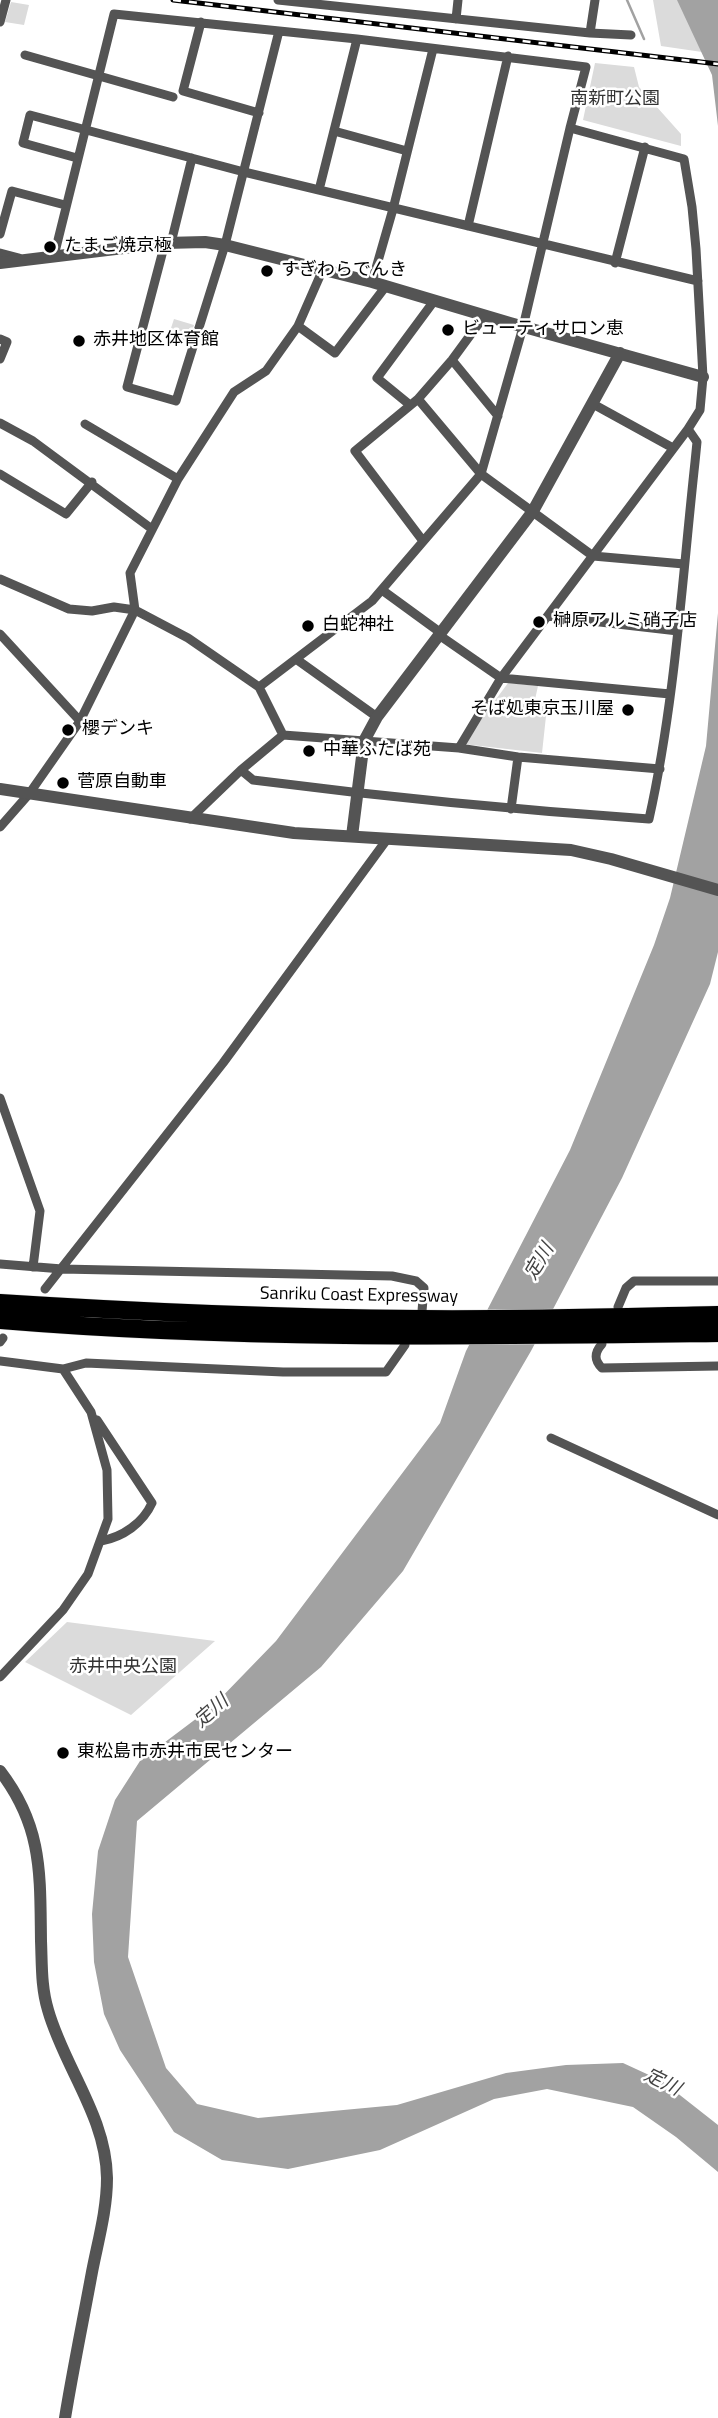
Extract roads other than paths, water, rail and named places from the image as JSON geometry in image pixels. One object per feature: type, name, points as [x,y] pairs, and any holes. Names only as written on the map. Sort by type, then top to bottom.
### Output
[{"type":"highway","name":"Sanriku Coast Expressway","points":[[0,1303],[188,1314],[423,1315],[612,1312],[718,1315]]},
{"type":"highway","points":[[1,1333],[201,1331],[410,1340],[600,1339],[718,1333]]},
{"type":"street","points":[[0,23],[6,0]]},
{"type":"street","points":[[278,0],[631,35]]},
{"type":"street","points":[[456,19],[458,0]]},
{"type":"street","points":[[590,33],[595,0]]},
{"type":"street","points":[[54,256],[114,14],[357,39],[586,67],[523,327],[481,474],[372,601],[259,687]]},
{"type":"street","points":[[201,22],[183,91],[259,113]]},
{"type":"street","points":[[192,158],[127,387],[176,401],[225,245],[279,31]]},
{"type":"street","points":[[319,190],[357,39]]},
{"type":"street","points":[[372,282],[433,49]]},
{"type":"street","points":[[25,55],[173,97]]},
{"type":"street","points":[[468,226],[508,57]]},
{"type":"street","points":[[77,158],[23,143],[30,115],[244,172],[698,281]]},
{"type":"street","points":[[459,748],[501,678],[700,410],[704,377],[698,281],[692,207],[684,159],[570,128]]},
{"type":"street","points":[[334,131],[407,151]]},
{"type":"street","points":[[615,263],[645,147]]},
{"type":"street","points":[[0,234],[12,191],[65,205]]},
{"type":"street","points":[[0,263],[168,243],[205,242],[225,245],[372,282],[704,377]]},
{"type":"street","points":[[0,253],[26,259]]},
{"type":"street","points":[[0,827],[29,794],[80,721],[135,610],[130,573],[178,479],[234,392],[266,370],[298,326],[323,269]]},
{"type":"street","points":[[298,326],[335,353],[386,286]]},
{"type":"street","points":[[434,301],[377,378],[414,402],[481,474],[593,556],[684,564]]},
{"type":"street","points":[[423,541],[355,451],[414,402],[452,360],[485,315]]},
{"type":"street","points":[[0,339],[7,342],[0,359]]},
{"type":"street","points":[[352,836],[364,741],[377,717],[533,511],[620,353]]},
{"type":"street","points":[[452,360],[498,416]]},
{"type":"street","points":[[593,404],[673,448]]},
{"type":"street","points":[[0,423],[33,441],[92,482],[152,529]]},
{"type":"street","points":[[85,424],[178,479]]},
{"type":"street","points":[[241,771],[253,780],[358,793],[511,809],[649,819],[660,769],[670,694],[697,442],[688,429]]},
{"type":"street","points":[[0,474],[66,514],[92,482]]},
{"type":"street","points":[[0,579],[69,609],[92,611],[114,607],[135,610],[188,638],[259,687],[284,735]]},
{"type":"street","points":[[382,590],[501,678],[670,694]]},
{"type":"street","points":[[548,616],[678,631]]},
{"type":"street","points":[[0,634],[80,721]]},
{"type":"street","points":[[296,659],[377,717]]},
{"type":"street","points":[[190,819],[284,735],[459,748],[519,757],[660,769]]},
{"type":"street","points":[[511,809],[519,757]]},
{"type":"street","points":[[0,789],[294,833],[571,850],[718,890]]},
{"type":"street","points":[[45,1289],[232,1052],[388,838]]},
{"type":"street","points":[[0,1098],[40,1211],[33,1267]]},
{"type":"street","points":[[0,1264],[62,1269],[393,1276],[416,1281],[424,1288],[423,1315]]},
{"type":"street","points":[[612,1312],[626,1288],[634,1281],[718,1281]]},
{"type":"street","points":[[600,1339],[596,1358],[602,1368],[718,1366]]},
{"type":"street","points":[[0,1361],[63,1369],[86,1363],[283,1372],[386,1372],[410,1340]]},
{"type":"street","points":[[63,1369],[152,1503],[145,1518],[114,1538],[101,1541]]},
{"type":"street","points":[[0,1677],[63,1610],[88,1574],[101,1541],[108,1519],[107,1470],[92,1412]]},
{"type":"street","points":[[551,1438],[718,1515]]},
{"type":"street","points":[[0,1771],[26,1812],[38,1857],[42,1972],[47,2009],[85,2093],[105,2159],[105,2203],[65,2418]]},
{"type":"water","points":[[677,0],[718,0],[718,126],[712,75]]},
{"type":"water","name":"定川","points":[[718,613],[718,952],[710,984],[622,1178],[531,1351],[403,1571],[321,1667],[137,1821],[128,1957],[166,2068],[197,2104],[258,2118],[397,2105],[506,2073],[566,2065],[623,2063],[662,2081],[718,2125],[718,2172],[676,2137],[633,2107],[547,2089],[494,2099],[380,2150],[288,2169],[222,2160],[174,2132],[120,2050],[104,2014],[94,1962],[92,1914],[98,1851],[115,1800],[140,1761],[213,1706],[276,1641],[440,1423],[466,1351],[570,1150],[654,945],[670,898],[706,746]]},
{"type":"waterway","points":[[627,0],[644,39]]},
{"type":"railway","points":[[173,0],[718,64]]},
{"type":"place","name":"たまご焼京極","points":[[50,247]]},
{"type":"place","name":"すぎわらでんき","points":[[267,271]]},
{"type":"place","name":"ビューティサロン恵","points":[[448,330]]},
{"type":"place","name":"赤井地区体育館","points":[[79,341]]},
{"type":"place","name":"榊原アルミ硝子店","points":[[539,622]]},
{"type":"place","name":"白蛇神社","points":[[308,626]]},
{"type":"place","name":"そば処東京玉川屋","points":[[628,710]]},
{"type":"place","name":"櫻デンキ","points":[[68,730]]},
{"type":"place","name":"中華ふたば苑","points":[[309,751]]},
{"type":"place","name":"菅原自動車","points":[[63,783]]},
{"type":"place","name":"東松島市赤井市民センター","points":[[63,1753]]},
{"type":"park label","name":"南新町公園","points":[[615,100]]},
{"type":"park label","name":"赤井中央公園","points":[[123,1668]]}]
